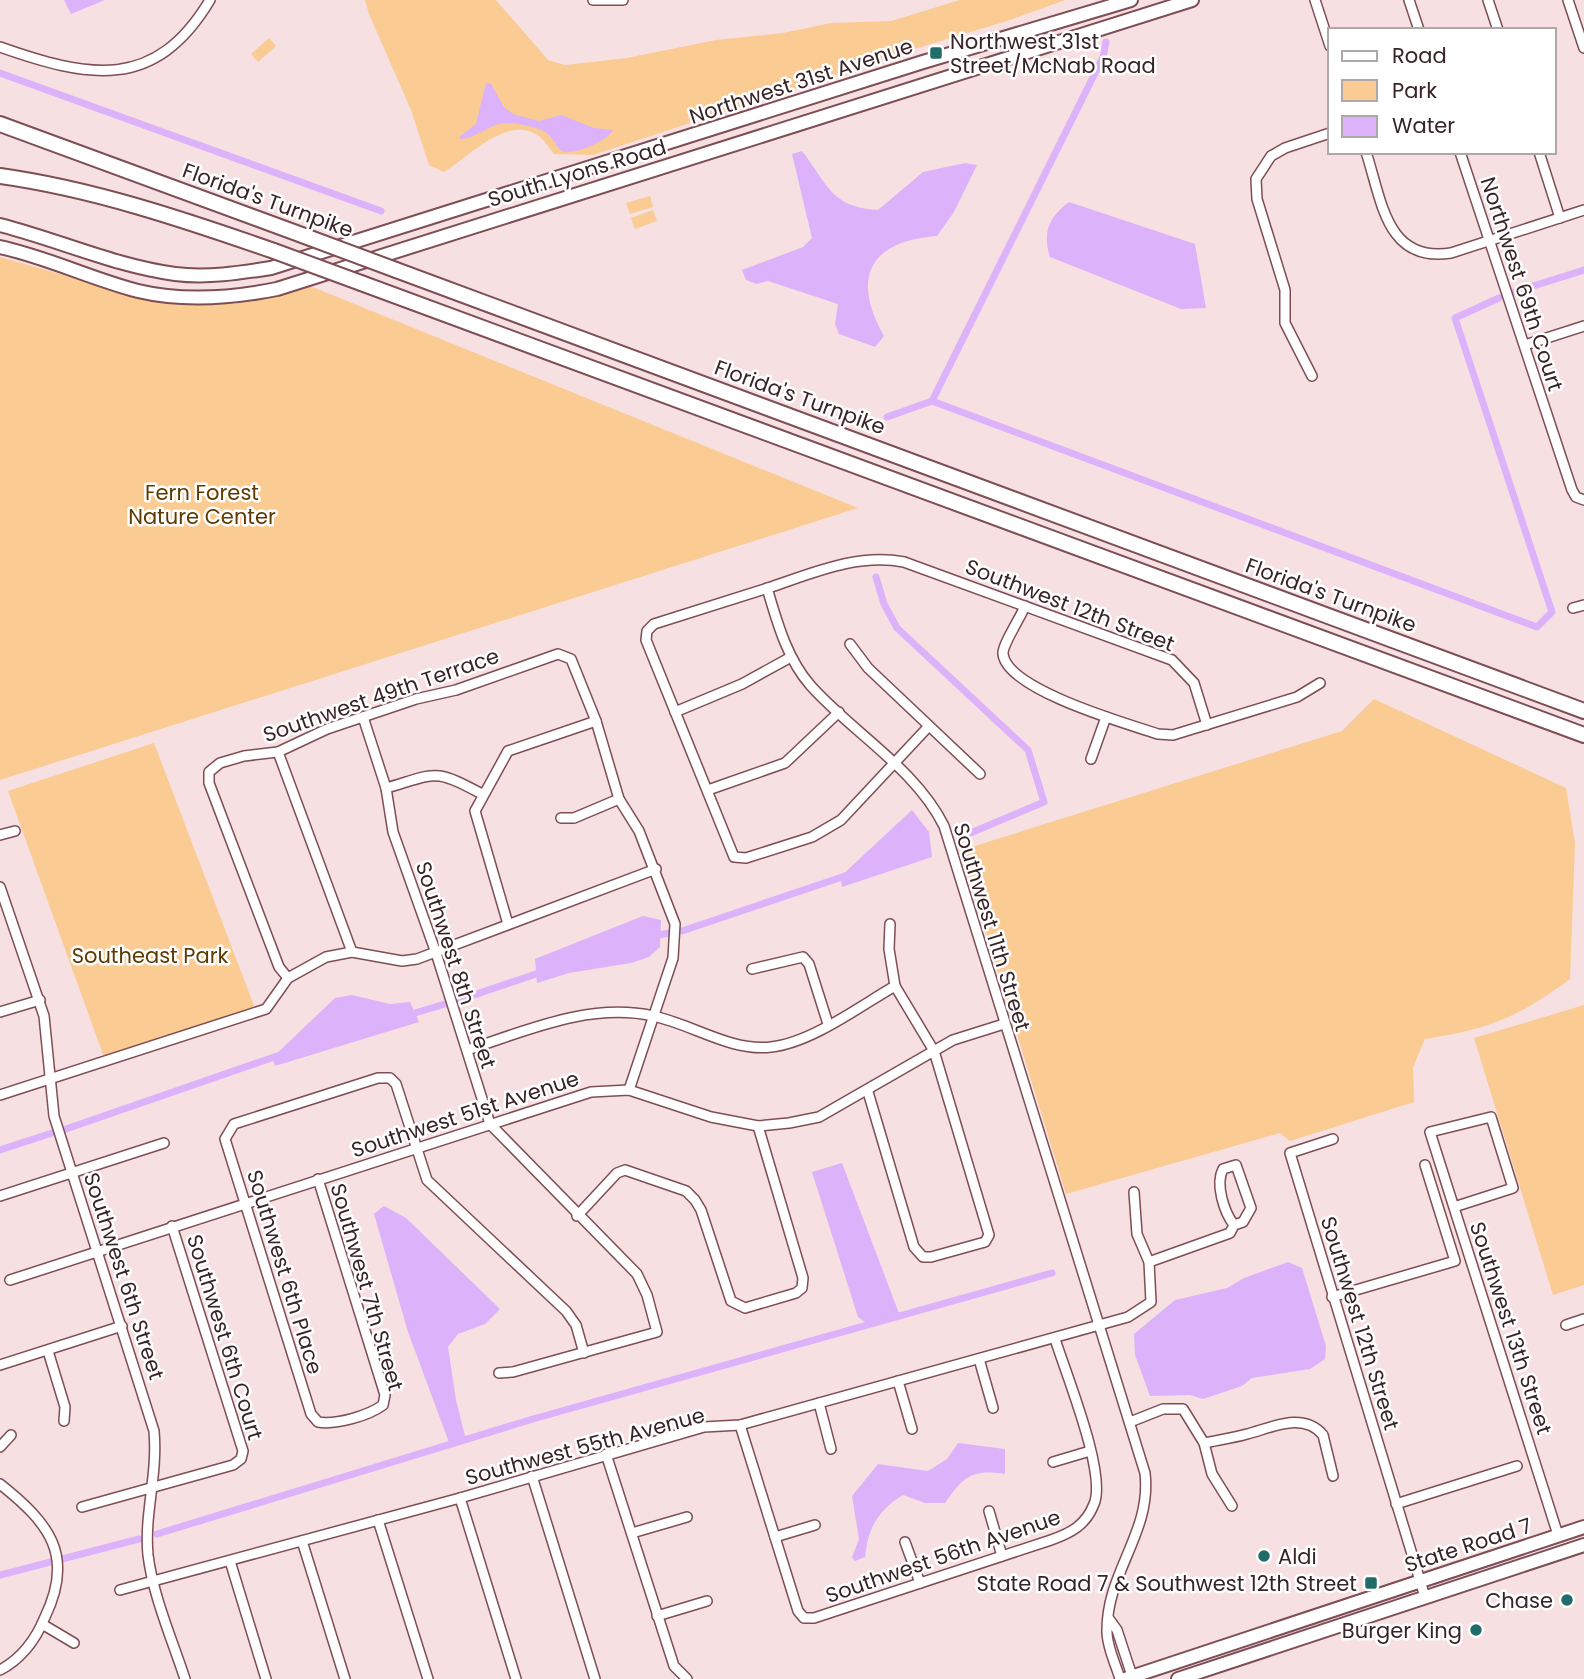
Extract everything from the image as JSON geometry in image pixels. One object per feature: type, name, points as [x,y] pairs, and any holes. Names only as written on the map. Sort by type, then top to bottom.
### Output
[{"type":"highway","name":"Florida's Turnpike","points":[[0,124],[1584,711]]},
{"type":"highway","name":"Florida's Turnpike","points":[[0,176],[97,196],[192,222],[1584,735]]},
{"type":"main road","name":"Northwest 31st Avenue","points":[[0,225],[132,266],[177,274],[230,275],[271,268],[908,66],[1132,0]]},
{"type":"main road","name":"South Lyons Road","points":[[0,247],[139,291],[202,298],[249,295],[277,289],[1192,0]]},
{"type":"main road","points":[[715,129],[721,148]]},
{"type":"main road","name":"State Road 7","points":[[1128,1678],[1584,1527]]},
{"type":"main road","name":"State Road 7","points":[[1178,1679],[1584,1545]]},
{"type":"street","points":[[0,47],[64,69],[93,71],[138,65],[181,40],[210,0]]},
{"type":"street","points":[[593,0],[623,0]]},
{"type":"street","points":[[1315,0],[1328,40]]},
{"type":"street","points":[[1409,0],[1418,28]]},
{"type":"street","points":[[1488,0],[1497,28]]},
{"type":"street","points":[[1568,0],[1584,48]]},
{"type":"street","points":[[1312,376],[1285,323],[1285,290],[1257,199],[1256,179],[1260,169],[1271,156],[1285,148],[1328,134]]},
{"type":"street","points":[[1367,154],[1391,227],[1411,251],[1433,256],[1490,242],[1584,210]]},
{"type":"street","name":"Northwest 69th Court","points":[[1461,154],[1572,490],[1576,497],[1584,500]]},
{"type":"street","points":[[1540,154],[1560,218]]},
{"type":"street","points":[[1525,345],[1584,326]]},
{"type":"street","name":"Southwest 12th Street","points":[[767,588],[859,560],[884,558],[905,562],[1172,660],[1194,684],[1207,725]]},
{"type":"street","points":[[767,588],[654,624],[647,631],[646,640],[734,857],[746,858],[812,837],[841,820],[891,762],[929,726]]},
{"type":"street","name":"Southwest 11th Street","points":[[767,588],[791,657],[810,685],[922,790],[944,826],[1145,1472],[1145,1512],[1115,1578],[1109,1619],[1117,1630],[1128,1678]]},
{"type":"street","points":[[1573,608],[1584,605]]},
{"type":"street","points":[[1025,606],[1016,630],[1005,643],[1003,654],[1006,661],[1030,685],[1051,696],[1158,734],[1173,735],[1297,697],[1320,682]]},
{"type":"street","points":[[850,644],[868,668],[979,774]]},
{"type":"street","name":"Southwest 49th Terrace","points":[[288,978],[279,967],[209,783],[209,772],[220,763],[244,755],[278,752],[363,717],[456,690],[558,654],[566,655],[571,660],[596,721]]},
{"type":"street","points":[[675,712],[742,684],[791,657]]},
{"type":"street","points":[[708,790],[767,772],[785,763],[839,712]]},
{"type":"street","name":"Southwest 8th Street","points":[[363,717],[386,788],[393,832],[436,953],[490,1124],[577,1216],[637,1274],[648,1295],[657,1332],[584,1353]]},
{"type":"street","points":[[1091,759],[1106,717]]},
{"type":"street","points":[[508,924],[476,818],[475,811],[482,794],[508,751],[596,721],[619,799],[639,831],[656,869],[675,924],[673,958],[629,1090]]},
{"type":"street","points":[[278,752],[352,952]]},
{"type":"street","points":[[386,788],[444,774],[482,794]]},
{"type":"street","points":[[561,818],[574,818],[619,799]]},
{"type":"street","points":[[0,835],[15,831]]},
{"type":"street","points":[[0,1095],[267,1009],[288,978],[326,957],[352,952],[402,961],[436,953],[656,869]]},
{"type":"street","name":"Southwest 6th Street","points":[[0,887],[40,1000],[54,1116],[154,1431],[155,1488],[148,1535],[155,1582],[185,1679]]},
{"type":"street","points":[[868,1091],[914,1247],[923,1257],[985,1242],[989,1235],[934,1051],[895,986],[889,949],[890,924]]},
{"type":"street","points":[[752,969],[803,957],[809,964],[828,1024]]},
{"type":"street","points":[[467,1050],[589,1013],[653,1016],[741,1045],[771,1047],[803,1038],[895,986]]},
{"type":"street","points":[[0,1012],[40,1000]]},
{"type":"street","name":"Southwest 51st Avenue","points":[[10,1280],[245,1201],[591,1091],[629,1090],[711,1117],[758,1126],[819,1117],[953,1040],[1004,1024]]},
{"type":"street","name":"Southwest 6th Place","points":[[318,1422],[311,1414],[225,1139],[227,1130],[234,1124],[378,1078],[390,1078],[396,1084],[416,1147]]},
{"type":"street","name":"Southwest 13th Street","points":[[1454,1207],[1513,1188],[1491,1116],[1430,1132],[1558,1535]]},
{"type":"street","points":[[577,1216],[617,1173],[625,1170],[686,1191],[701,1210],[731,1301],[745,1308],[796,1293],[802,1288],[803,1278],[758,1126]]},
{"type":"street","name":"Southwest 12th Street","points":[[1333,1139],[1290,1153],[1425,1597]]},
{"type":"street","points":[[0,1196],[164,1143]]},
{"type":"street","points":[[416,1147],[427,1180],[440,1196],[566,1311],[576,1325],[584,1353],[513,1372],[499,1373]]},
{"type":"street","points":[[1149,1262],[1230,1233],[1234,1225],[1243,1222],[1251,1208],[1236,1165],[1223,1169],[1220,1175],[1225,1209],[1234,1225]]},
{"type":"street","points":[[1332,1297],[1455,1261],[1425,1165]]},
{"type":"street","name":"Southwest 7th Street","points":[[318,1179],[385,1395],[383,1405],[375,1410],[327,1423],[318,1422]]},
{"type":"street","points":[[1100,1325],[1136,1314],[1151,1302],[1149,1262],[1137,1234],[1134,1192]]},
{"type":"street","name":"Southwest 6th Court","points":[[155,1488],[233,1465],[241,1459],[243,1451],[172,1226]]},
{"type":"street","points":[[1566,1325],[1584,1319]]},
{"type":"street","name":"Southwest 55th Avenue","points":[[120,1590],[460,1498],[704,1427],[740,1425],[1100,1325]]},
{"type":"street","points":[[0,1365],[122,1326]]},
{"type":"street","points":[[1053,1462],[1090,1451],[1055,1339]]},
{"type":"street","points":[[48,1351],[65,1406],[64,1421]]},
{"type":"street","points":[[979,1359],[993,1408]]},
{"type":"street","points":[[898,1381],[912,1429]]},
{"type":"street","points":[[819,1403],[831,1449]]},
{"type":"street","points":[[1130,1422],[1163,1409],[1183,1409],[1204,1443],[1212,1474],[1232,1506]]},
{"type":"street","points":[[1204,1443],[1240,1436],[1280,1422],[1308,1425],[1323,1435],[1333,1476]]},
{"type":"street","points":[[740,1425],[775,1537],[815,1525]]},
{"type":"street","points":[[0,1447],[10,1435]]},
{"type":"street","name":"Southwest 56th Avenue","points":[[775,1537],[798,1611],[804,1618],[814,1618],[1071,1532],[1088,1517],[1096,1502],[1098,1477],[1090,1451]]},
{"type":"street","points":[[606,1454],[674,1666],[687,1679]]},
{"type":"street","points":[[1396,1504],[1517,1466]]},
{"type":"street","points":[[532,1476],[595,1679]]},
{"type":"street","points":[[0,1484],[43,1523],[56,1554],[59,1571],[56,1595],[42,1624],[19,1657],[0,1670]]},
{"type":"street","points":[[82,1507],[155,1488]]},
{"type":"street","points":[[460,1498],[516,1679]]},
{"type":"street","points":[[989,1511],[1002,1556]]},
{"type":"street","points":[[632,1533],[687,1517]]},
{"type":"street","points":[[378,1520],[428,1679]]},
{"type":"street","points":[[302,1541],[345,1679]]},
{"type":"street","points":[[905,1542],[920,1583]]},
{"type":"street","points":[[229,1562],[266,1679]]},
{"type":"street","points":[[657,1616],[707,1601]]},
{"type":"street","points":[[42,1624],[75,1643]]},
{"type":"green space","points":[[365,0],[496,0],[548,60],[565,65],[627,58],[716,40],[783,33],[831,23],[891,21],[960,0],[1065,0],[593,155],[554,154],[536,134],[524,130],[512,131],[487,141],[444,172],[429,165],[411,110]]},
{"type":"green space","points":[[269,38],[276,46],[258,62],[251,54]]},
{"type":"green space","points":[[650,196],[653,207],[630,214],[626,203]]},
{"type":"green space","points":[[653,210],[657,221],[635,229],[631,218]]},
{"type":"green space","name":"Fern Forest Nature Center","points":[[0,257],[81,280],[235,304],[310,286],[858,508],[0,780]]},
{"type":"green space","points":[[1374,699],[1566,788],[1575,843],[1570,979],[1502,1020],[1467,1031],[1425,1039],[1413,1067],[1414,1102],[1290,1141],[1280,1133],[1066,1194],[963,858],[965,849],[1342,731]]},
{"type":"green space","name":"Southeast Park","points":[[154,743],[256,1011],[105,1060],[8,791]]},
{"type":"green space","points":[[1584,1005],[1584,1285],[1553,1295],[1474,1038]]},
{"type":"water","points":[[64,0],[105,0],[71,14]]},
{"type":"water","points":[[486,83],[491,84],[504,107],[513,114],[539,121],[561,115],[594,128],[613,130],[597,143],[572,152],[561,150],[550,136],[534,127],[516,124],[500,124],[461,139],[459,137],[476,124]]},
{"type":"water","points":[[802,151],[840,199],[862,208],[878,210],[923,172],[965,163],[977,165],[954,212],[937,236],[914,239],[895,246],[873,266],[868,280],[869,297],[884,336],[875,347],[839,334],[835,324],[838,304],[768,281],[757,284],[746,280],[742,270],[803,247],[812,238],[792,154]]},
{"type":"water","points":[[1069,202],[1195,244],[1206,308],[1181,309],[1050,257],[1047,240],[1049,226],[1056,213]]},
{"type":"water","points":[[912,810],[929,832],[932,857],[842,887],[840,877]]},
{"type":"water","points":[[643,916],[661,920],[660,947],[649,957],[631,963],[569,973],[537,983],[535,959]]},
{"type":"water","points":[[352,995],[390,1004],[410,1002],[419,1022],[275,1066],[272,1058],[335,998]]},
{"type":"water","points":[[842,1163],[900,1316],[869,1325],[858,1317],[812,1172]]},
{"type":"water","points":[[384,1206],[406,1218],[500,1309],[485,1324],[458,1334],[448,1347],[456,1400],[466,1440],[450,1445],[408,1332],[374,1214]]},
{"type":"water","points":[[1288,1262],[1302,1268],[1326,1346],[1325,1359],[1310,1369],[1252,1378],[1242,1386],[1203,1399],[1190,1395],[1150,1396],[1135,1355],[1134,1334],[1175,1300],[1227,1288],[1244,1278]]},
{"type":"water","points":[[958,1443],[1005,1449],[1005,1474],[984,1473],[970,1476],[945,1503],[925,1503],[903,1495],[881,1514],[869,1537],[865,1557],[855,1561],[852,1557],[859,1539],[852,1496],[878,1464],[928,1471],[947,1459]]},
{"type":"waterway","points":[[887,417],[932,401],[1103,57],[1106,42]]},
{"type":"waterway","points":[[0,73],[381,211]]},
{"type":"waterway","points":[[1514,292],[1584,270]]},
{"type":"waterway","points":[[932,401],[1537,627],[1552,612],[1455,318],[1499,298]]},
{"type":"waterway","points":[[876,577],[884,604],[897,628],[1028,750],[1044,802],[968,834]]},
{"type":"waterway","points":[[682,931],[848,875]]},
{"type":"waterway","points":[[652,936],[670,933]]},
{"type":"waterway","points":[[459,1000],[545,971]]},
{"type":"waterway","points":[[408,1015],[445,1004]]},
{"type":"waterway","points":[[66,1129],[280,1055]]},
{"type":"waterway","points":[[0,1150],[52,1133]]},
{"type":"waterway","points":[[157,1534],[533,1419],[1052,1273]]},
{"type":"waterway","points":[[0,1575],[139,1539]]},
{"type":"place","name":"Northwest 31st Street/McNab Road","points":[[936,53]]},
{"type":"place","name":"Aldi","points":[[1264,1556]]},
{"type":"place","name":"State Road 7 & Southwest 12th Street","points":[[1371,1583]]},
{"type":"place","name":"Chase","points":[[1567,1600]]},
{"type":"place","name":"Burger King","points":[[1476,1630]]}]
